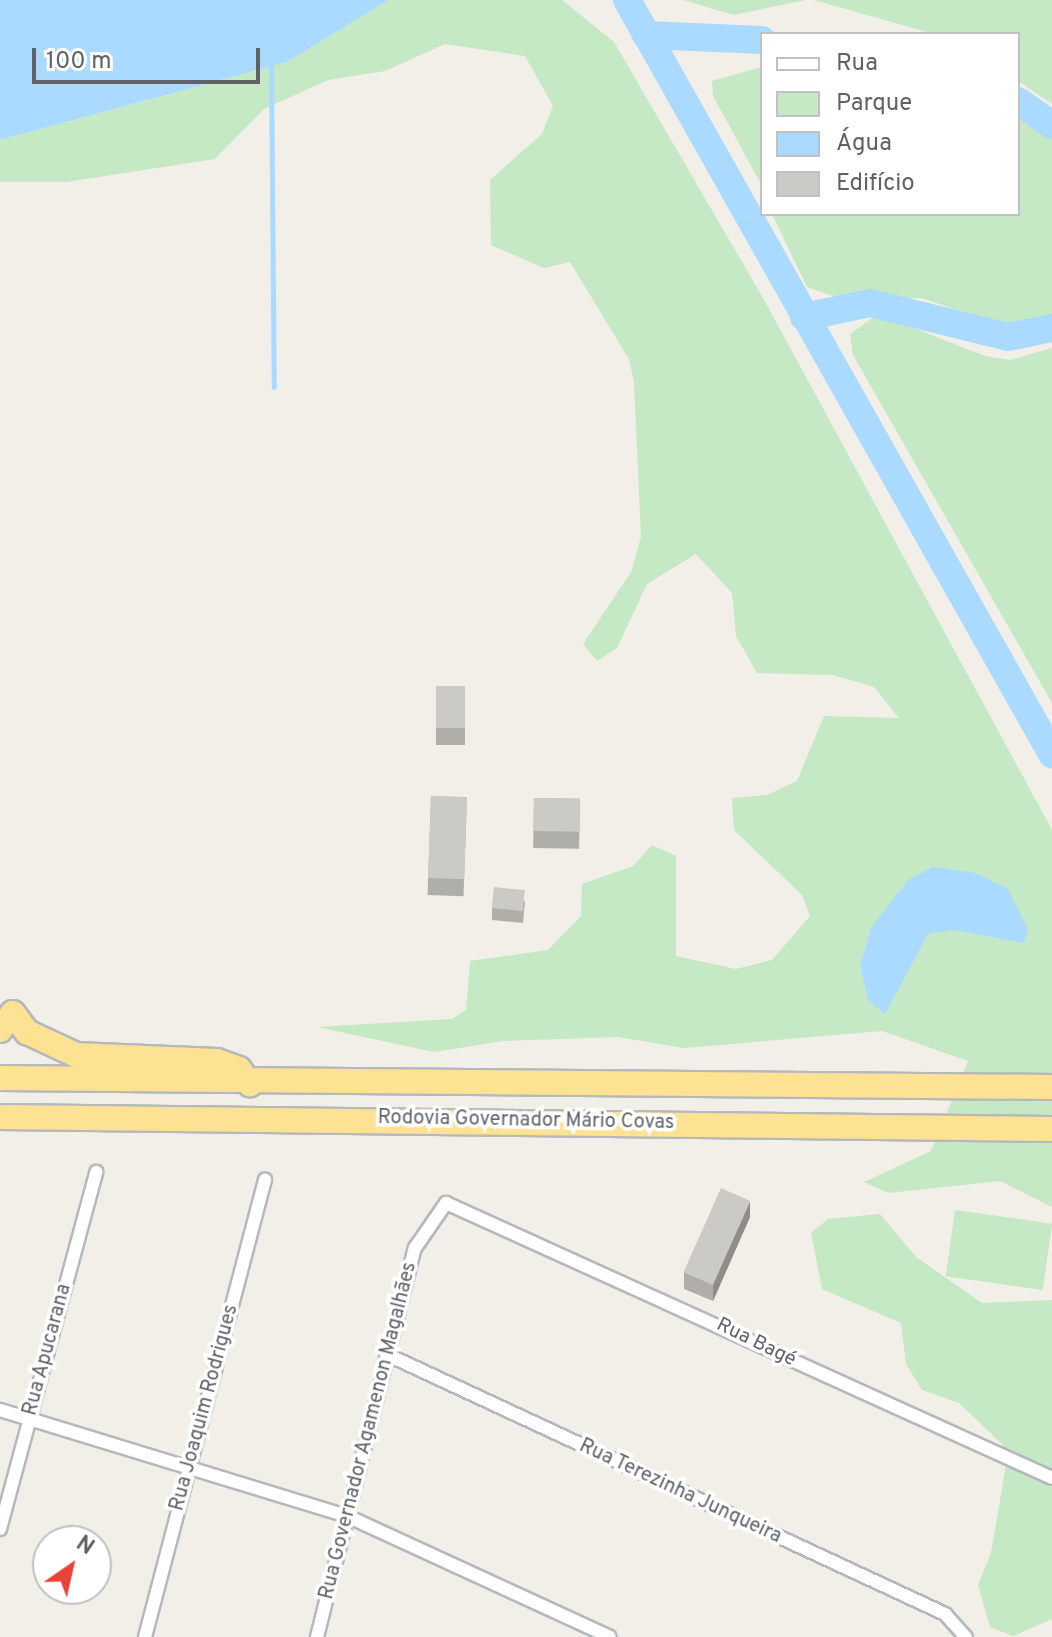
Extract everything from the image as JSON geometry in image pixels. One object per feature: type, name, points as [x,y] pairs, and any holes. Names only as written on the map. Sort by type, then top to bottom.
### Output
[{"type":"highway","points":[[0,1030],[13,1013],[27,1032],[76,1055],[217,1061],[239,1069],[250,1084]]},
{"type":"highway","name":"Rodovia Governador Mário Covas","points":[[0,1078],[250,1084],[1052,1087]]},
{"type":"highway","name":"Rodovia Governador Mário Covas","points":[[0,1117],[1052,1129]]},
{"type":"highway","points":[[0,1131],[62,1118]]},
{"type":"street","name":"Rua Apucarana","points":[[0,1529],[96,1172]]},
{"type":"street","name":"Rua Joaquim Rodrigues","points":[[145,1637],[265,1179]]},
{"type":"street","name":"Rua Governador Agamenon Magalhães","points":[[317,1637],[386,1354],[426,1224],[446,1203],[462,1204]]},
{"type":"street","name":"Rua Bagé","points":[[462,1204],[970,1447],[1052,1478]]},
{"type":"street","name":"Rua Terezinha Junqueira","points":[[386,1354],[945,1614],[966,1637]]},
{"type":"street","points":[[0,1410],[347,1516],[610,1637]]},
{"type":"green space","points":[[389,0],[562,0],[614,42],[763,298],[1052,830],[1052,1207],[1000,1181],[888,1193],[864,1182],[931,1151],[968,1061],[882,1031],[684,1048],[618,1037],[503,1041],[434,1052],[317,1027],[452,1019],[466,1010],[470,961],[548,950],[581,916],[582,884],[633,866],[652,845],[676,856],[676,956],[736,969],[772,960],[810,916],[802,895],[734,830],[732,798],[767,795],[797,781],[824,716],[899,718],[874,687],[833,675],[757,673],[736,636],[732,593],[696,554],[647,584],[617,648],[597,661],[583,644],[631,572],[641,537],[634,382],[629,359],[570,262],[544,268],[491,245],[490,180],[542,134],[553,106],[525,56],[445,44],[385,71],[328,80],[264,109],[215,159],[66,182],[0,182],[0,140],[287,62]]},
{"type":"green space","points":[[684,0],[806,0],[733,15]]},
{"type":"green space","points":[[814,0],[1052,0],[1052,104],[1020,82],[1020,32],[927,32]]},
{"type":"green space","points":[[760,68],[760,182],[713,96],[712,81]]},
{"type":"green space","points":[[1020,111],[1052,132],[1052,318],[1009,328],[922,298],[847,301],[807,287],[773,216],[1020,216]]},
{"type":"green space","points":[[878,314],[985,356],[1010,360],[1052,348],[1052,703],[853,355],[850,334]]},
{"type":"green space","points":[[955,1210],[1052,1224],[1043,1290],[946,1276]]},
{"type":"green space","points":[[880,1214],[916,1257],[982,1303],[1052,1300],[1052,1619],[1013,1636],[990,1627],[978,1585],[991,1553],[1006,1465],[1002,1444],[959,1403],[922,1390],[906,1364],[901,1323],[822,1289],[811,1233],[828,1219]]},
{"type":"water","points":[[0,0],[389,0],[287,62],[0,140]]},
{"type":"water","points":[[933,867],[976,873],[1008,889],[1028,929],[1024,943],[954,930],[928,934],[885,1014],[868,1000],[860,965],[872,926],[909,879]]},
{"type":"building","points":[[436,686],[465,686],[465,728],[436,728]]},
{"type":"building","points":[[431,796],[467,797],[464,879],[428,878]]},
{"type":"building","points":[[534,798],[580,799],[579,832],[533,831]]},
{"type":"building","points":[[494,887],[525,890],[523,911],[492,908]]},
{"type":"building","points":[[721,1188],[750,1201],[713,1285],[684,1272]]},
{"type":"waterway","points":[[627,0],[1052,754]]},
{"type":"waterway","points":[[646,35],[760,40]]},
{"type":"waterway","points":[[271,67],[274,387]]},
{"type":"waterway","points":[[1020,102],[1052,125]]},
{"type":"waterway","points":[[804,317],[870,303],[1008,337],[1052,328]]}]
